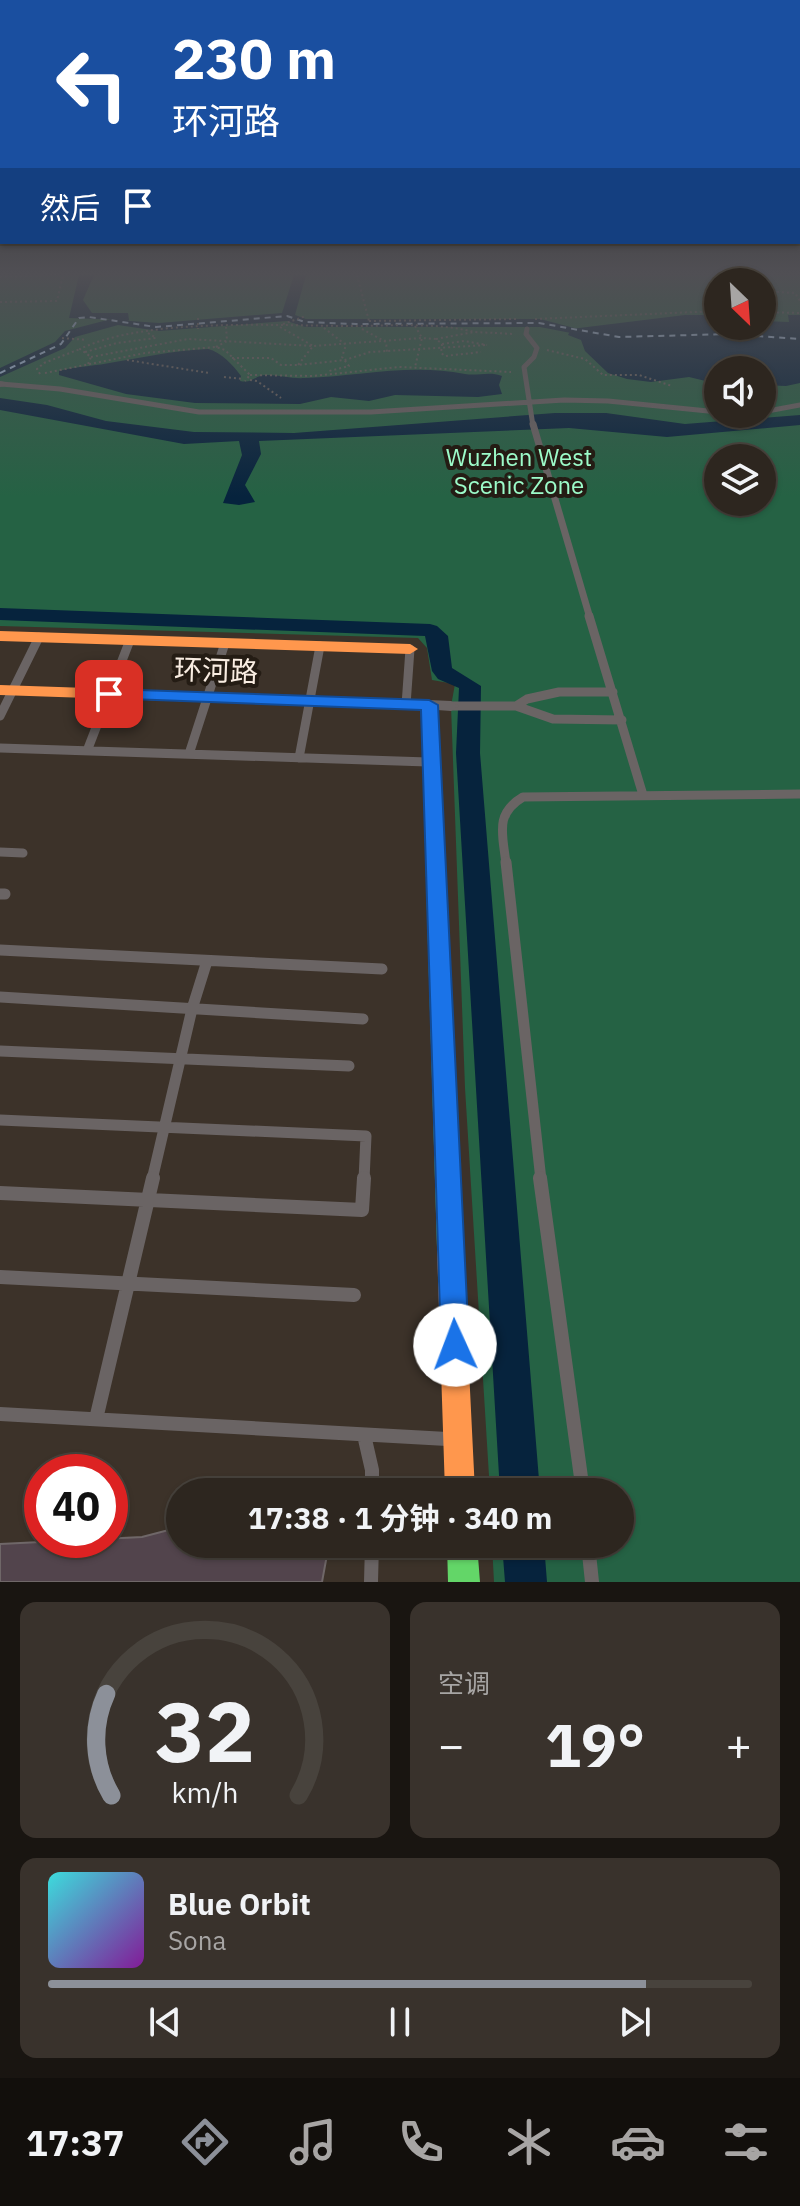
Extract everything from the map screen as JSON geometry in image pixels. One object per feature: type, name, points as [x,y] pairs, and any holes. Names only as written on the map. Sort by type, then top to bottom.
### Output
[{"type":"street","points":[[0,636],[410,649]]},
{"type":"street","name":"环河路","points":[[6,691],[429,705]]},
{"type":"street","points":[[451,706],[429,705],[459,1478]]},
{"type":"street","points":[[463,1558],[464,1582]]},
{"type":"lane","points":[[537,349],[524,372],[534,434],[643,795]]},
{"type":"lane","points":[[1,384],[60,389],[199,412],[532,408],[564,400],[704,411]]},
{"type":"lane","points":[[776,409],[800,405]]},
{"type":"lane","points":[[0,716],[6,691],[39,637]]},
{"type":"lane","points":[[87,751],[130,640]]},
{"type":"lane","points":[[189,754],[225,643]]},
{"type":"lane","points":[[299,758],[320,646]]},
{"type":"lane","points":[[406,705],[410,649]]},
{"type":"lane","points":[[451,706],[516,706],[527,699],[559,692],[613,692]]},
{"type":"lane","points":[[516,706],[529,715],[550,719],[622,720]]},
{"type":"lane","points":[[0,748],[432,762]]},
{"type":"lane","points":[[581,1478],[535,1139],[502,822],[508,806],[523,797],[800,794]]},
{"type":"lane","points":[[0,852],[23,853]]},
{"type":"lane","points":[[0,950],[382,969]]},
{"type":"lane","points":[[96,1419],[180,1058],[207,961]]},
{"type":"lane","points":[[0,997],[363,1019]]},
{"type":"lane","points":[[0,1051],[349,1066]]},
{"type":"lane","points":[[0,1120],[366,1136],[362,1210],[0,1193]]},
{"type":"lane","points":[[0,1277],[354,1295]]},
{"type":"lane","points":[[0,1414],[458,1439]]},
{"type":"lane","points":[[364,1435],[372,1478]]},
{"type":"lane","points":[[371,1582],[372,1558]]},
{"type":"lane","points":[[589,1558],[592,1582]]},
{"type":"path","points":[[60,389],[37,369],[44,363],[80,349],[91,357]]},
{"type":"path","points":[[85,352],[96,349]]},
{"type":"path","points":[[91,357],[135,349]]},
{"type":"path","points":[[153,353],[154,349]]},
{"type":"path","points":[[40,374],[187,349]]},
{"type":"path","points":[[219,349],[250,375]]},
{"type":"path","points":[[298,365],[311,349]]},
{"type":"path","points":[[313,376],[349,366],[342,357],[345,349]]},
{"type":"path","points":[[232,358],[271,358],[276,363],[298,365],[345,360],[370,352],[427,349]]},
{"type":"path","points":[[443,349],[445,356],[456,357],[481,352]]},
{"type":"path","points":[[541,349],[585,359],[603,375],[639,375],[672,386]]},
{"type":"path","points":[[415,367],[418,350]]},
{"type":"path","points":[[88,364],[91,357]]},
{"type":"path","points":[[127,360],[189,366],[209,373]]},
{"type":"path","points":[[224,377],[244,380],[250,375],[313,376],[415,367],[524,372]]},
{"type":"path","points":[[250,380],[257,381],[289,406]]},
{"type":"green space","name":"Wuzhen West Scenic Zone","points":[[0,349],[800,349],[800,1582],[494,1582],[493,1558],[634,1558],[634,1478],[489,1478],[465,1088],[451,706],[455,684],[432,680],[427,648],[418,638],[0,626]]},
{"type":"water","points":[[208,349],[230,363],[241,376],[240,381],[267,375],[305,378],[425,370],[502,376],[499,385],[502,394],[478,397],[395,395],[369,401],[331,397],[300,404],[195,403],[126,394],[59,375],[59,371],[73,368]]},
{"type":"water","points":[[584,349],[800,349],[800,383],[786,386],[776,386],[776,356],[704,356],[704,381],[689,377],[651,382],[608,373]]},
{"type":"water","points":[[0,398],[47,405],[106,421],[194,432],[294,433],[555,413],[606,413],[685,424],[704,423],[704,428],[767,428],[667,437],[569,428],[259,441],[261,454],[245,485],[255,502],[239,505],[223,503],[242,455],[239,441],[184,444],[0,410]]},
{"type":"water","points":[[800,415],[800,425],[776,427],[776,417]]},
{"type":"building","points":[[166,1531],[166,1558],[326,1558],[322,1582],[0,1582],[0,1544],[24,1543],[24,1558],[128,1558],[128,1538]]},
{"type":"waterway","points":[[0,373],[52,349]]},
{"type":"waterway","points":[[0,614],[430,630],[438,636],[438,657],[443,671],[470,686],[468,753],[519,1478]]},
{"type":"waterway","points":[[524,1558],[526,1582]]},
{"type":"ferry route","points":[[0,373],[51,349]]},
{"type":"traffic: fast","points":[[321,701],[429,705],[450,1247]]},
{"type":"traffic: fast","points":[[463,1558],[464,1582]]},
{"type":"traffic: slow","points":[[0,636],[410,649]]},
{"type":"traffic: slow","points":[[0,690],[321,701]]},
{"type":"traffic: slow","points":[[450,1247],[459,1478]]},
{"type":"route","points":[[109,694],[429,705],[455,1345]]}]
